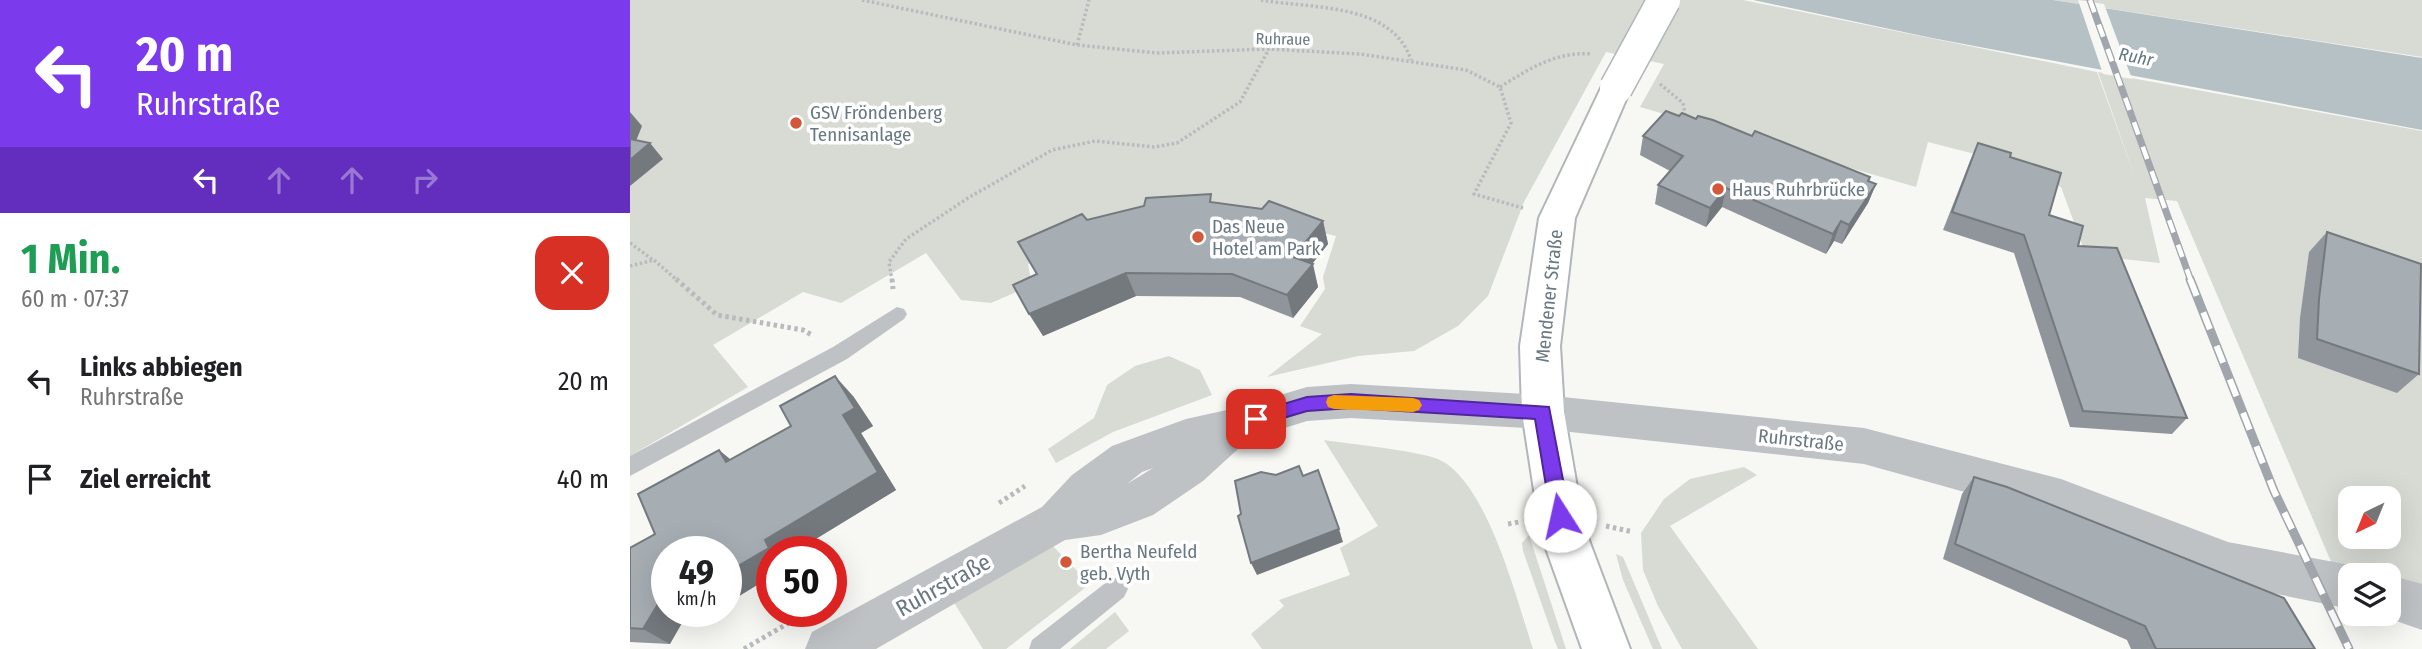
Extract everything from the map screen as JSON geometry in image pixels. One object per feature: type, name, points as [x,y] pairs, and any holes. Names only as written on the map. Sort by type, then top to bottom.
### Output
[{"type":"main road","name":"Mendener Straße","points":[[1606,649],[1567,543],[1543,412],[1540,346],[1557,218],[1616,88],[1664,0]]},
{"type":"street","name":"Ruhrstraße","points":[[813,634],[1058,521],[1102,514],[1141,498],[1198,459],[1236,426],[1307,404],[1351,401],[1543,412],[1626,423],[1864,446],[2061,499],[2228,563],[2338,585]]},
{"type":"street","points":[[2401,601],[2422,607]]},
{"type":"lane","points":[[630,467],[840,353],[897,314]]},
{"type":"lane","points":[[1041,649],[1116,589]]},
{"type":"path","name":"Ruhraue","points":[[862,0],[1077,45],[1156,54],[1269,49],[1411,60],[1466,70],[1500,87]]},
{"type":"path","points":[[1077,45],[1088,0]]},
{"type":"path","points":[[1261,0],[1354,15],[1390,28],[1405,43],[1411,60]]},
{"type":"path","points":[[897,314],[889,262],[906,239],[968,198],[1052,150],[1095,141],[1154,147],[1177,144],[1240,102],[1269,49]]},
{"type":"path","points":[[1557,218],[1474,194],[1511,123],[1500,87],[1544,60],[1584,53],[1595,55]]},
{"type":"path","points":[[1672,92],[1683,103],[1686,119],[1675,123]]},
{"type":"path","points":[[630,243],[654,260],[717,315],[803,330],[840,353]]},
{"type":"path","points":[[630,267],[654,260]]},
{"type":"path","points":[[744,649],[813,634]]},
{"type":"shaded area","points":[[630,0],[1743,0],[2097,72],[2137,183],[2098,72],[2422,131],[2422,590],[2401,586],[2401,563],[2338,563],[2338,572],[2335,571],[2177,201],[2145,198],[2160,263],[2086,255],[2061,187],[2014,164],[1928,142],[1916,187],[1640,107],[1664,64],[1606,52],[1524,202],[1488,296],[1458,326],[1414,351],[1358,356],[1267,377],[1322,334],[1300,326],[1325,289],[1323,277],[1336,236],[1274,221],[1095,233],[1028,264],[1032,285],[991,303],[961,300],[926,253],[841,303],[803,292],[713,345],[748,387],[630,456]]},
{"type":"shaded area","points":[[2053,0],[2422,0],[2422,57]]},
{"type":"shaded area","points":[[1169,356],[1200,370],[1212,395],[1113,432],[1056,463],[1048,449],[1094,418],[1107,385],[1135,366]]},
{"type":"shaded area","points":[[1324,440],[1423,455],[1435,458],[1453,469],[1470,488],[1497,542],[1533,649],[1262,649],[1251,634],[1284,606],[1279,600],[1350,575],[1340,548],[1378,526]]},
{"type":"shaded area","points":[[1744,467],[1757,475],[1670,526],[1758,649],[1682,649],[1658,606],[1643,570],[1641,533],[1664,499],[1690,479]]},
{"type":"shaded area","points":[[1039,532],[1090,584],[1006,649],[983,649],[943,585]]},
{"type":"shaded area","points":[[1529,535],[1566,649],[1558,649],[1523,551],[1522,543]]},
{"type":"shaded area","points":[[1616,554],[1623,557],[1662,649],[1653,649],[1623,580]]},
{"type":"shaded area","points":[[1115,612],[1129,631],[1106,649],[1070,649]]},
{"type":"water","name":"Ruhr","points":[[1753,0],[2053,0],[2422,58],[2422,130],[1932,38]]},
{"type":"pier","points":[[2078,0],[2104,4],[2132,79],[2103,74]]},
{"type":"building","points":[[1666,111],[1679,116],[1682,113],[1696,119],[1698,116],[1713,120],[1752,136],[1755,131],[1870,177],[1868,181],[1876,184],[1849,225],[1841,221],[1833,234],[1726,188],[1710,208],[1658,185],[1683,156],[1643,136]]},
{"type":"building","points":[[630,139],[650,143],[630,160]]},
{"type":"building","points":[[1978,143],[2011,153],[2010,157],[2061,173],[2049,215],[2083,226],[2078,246],[2117,248],[2187,418],[2083,411],[2024,235],[1952,212]]},
{"type":"building","points":[[1211,194],[1210,202],[1262,209],[1269,201],[1323,221],[1293,257],[1313,264],[1287,295],[1232,274],[1126,273],[1029,314],[1013,285],[1037,274],[1018,242],[1082,214],[1087,220],[1144,206],[1146,198]]},
{"type":"building","points":[[2327,232],[2421,264],[2419,374],[2317,339]]},
{"type":"building","points":[[835,376],[855,408],[843,415],[878,472],[772,536],[756,536],[756,556],[742,564],[742,536],[651,536],[655,534],[638,494],[719,450],[726,462],[791,426],[780,406]]},
{"type":"building","points":[[1299,466],[1303,476],[1318,470],[1339,529],[1251,563],[1238,516],[1241,514],[1235,481],[1261,472],[1276,475]]},
{"type":"building","points":[[1974,477],[2007,487],[2284,598],[2315,649],[2156,649],[2145,626],[1955,544]]},
{"type":"building","points":[[651,536],[651,616],[643,629],[630,628],[630,548]]},
{"type":"railway","points":[[2090,0],[2191,281]]},
{"type":"railway","points":[[2190,279],[2274,491],[2349,649]]},
{"type":"slow traffic","points":[[1334,402],[1413,405]]},
{"type":"place","name":"GSV Fröndenberg Tennisanlage","points":[[796,123]]},
{"type":"place","name":"Haus Ruhrbrücke","points":[[1718,189]]},
{"type":"place","name":"Das Neue Hotel am Park","points":[[1198,237]]},
{"type":"place","name":"Bertha Neufeld geb. Vyth","points":[[1066,562]]},
{"type":"route","points":[[1256,419],[1307,404],[1351,401],[1543,412],[1560,516]]}]
